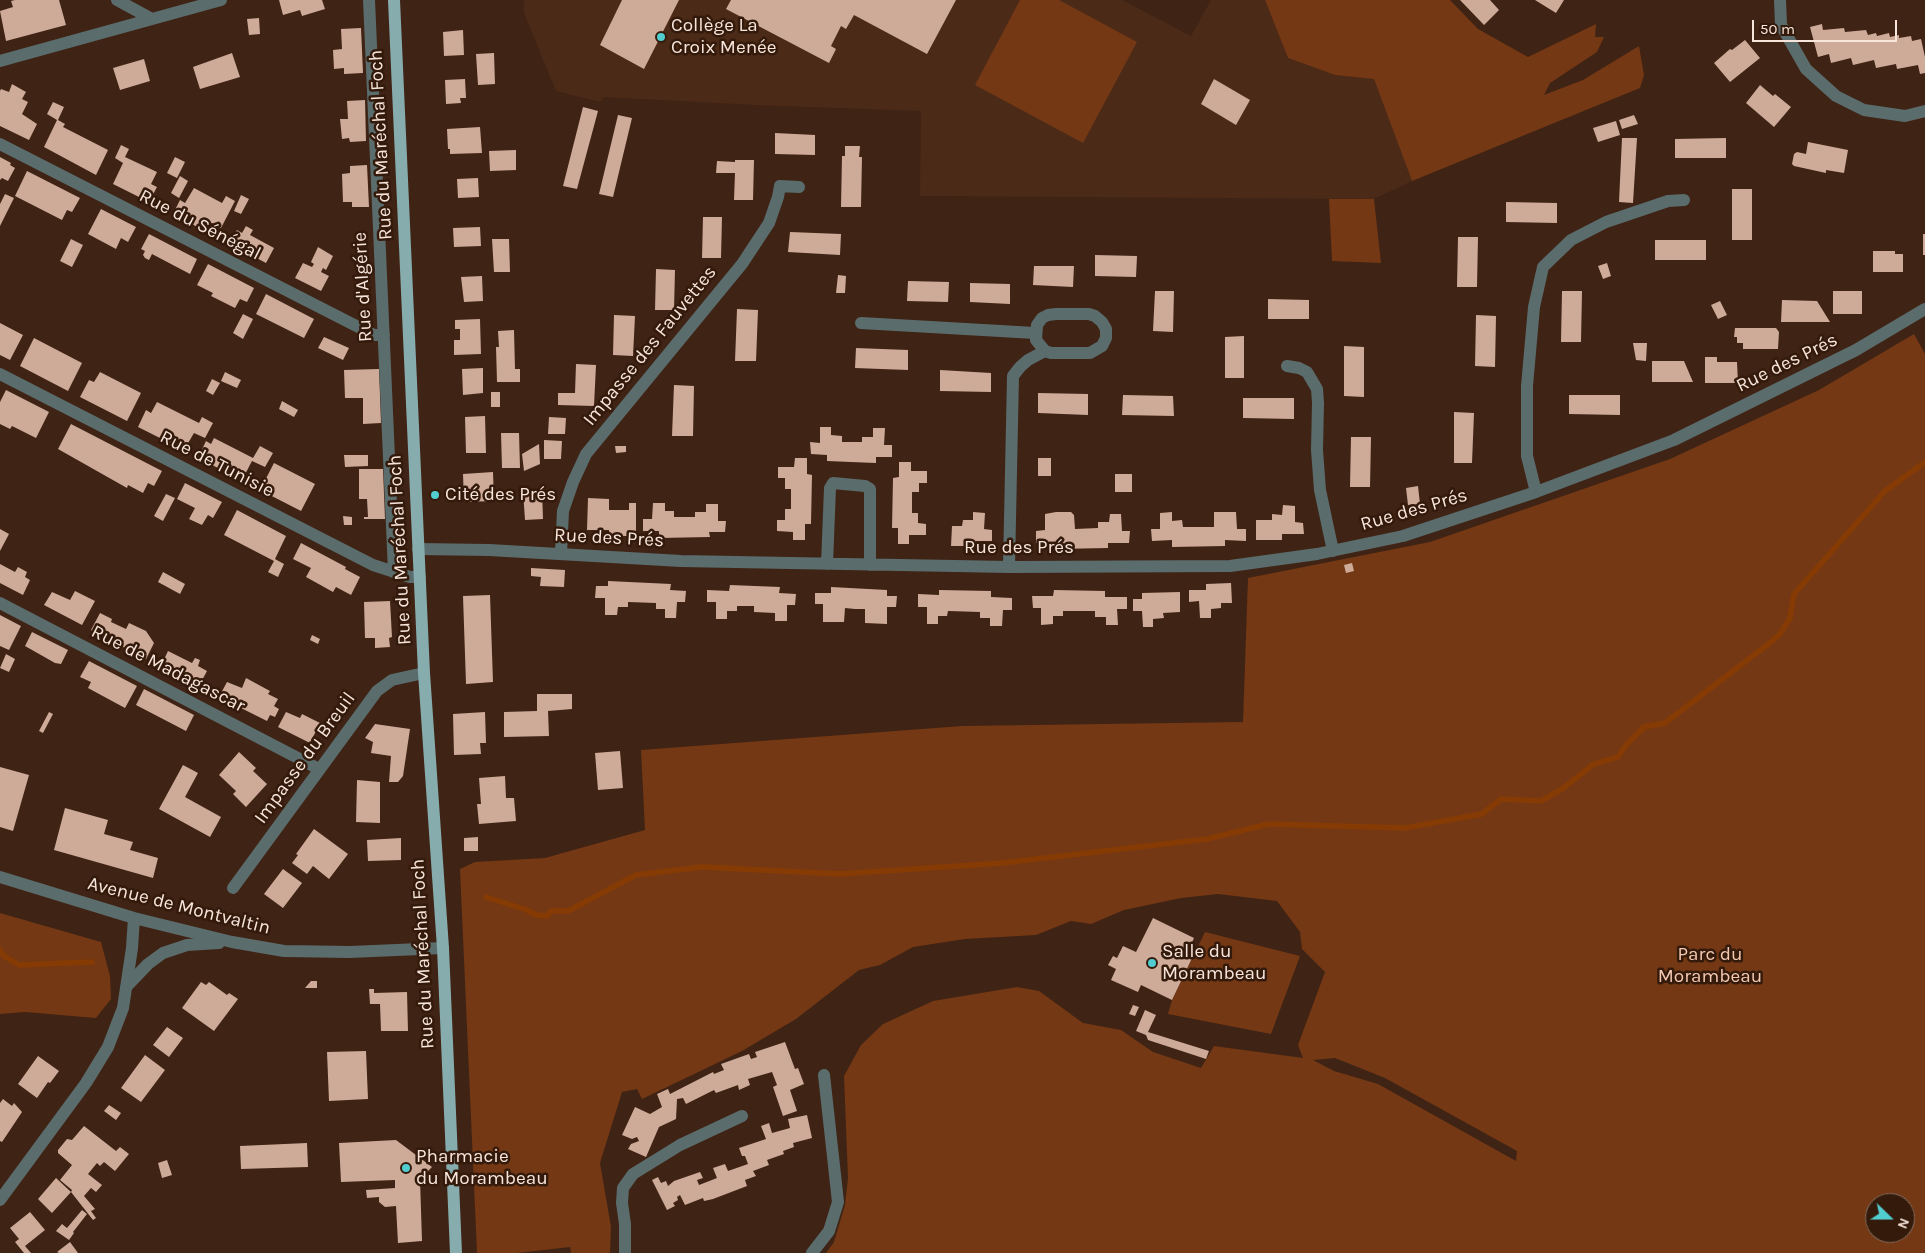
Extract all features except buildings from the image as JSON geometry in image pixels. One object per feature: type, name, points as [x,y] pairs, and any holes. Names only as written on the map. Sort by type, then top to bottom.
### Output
[{"type":"main road","name":"Rue du Maréchal Foch","points":[[394,0],[424,673],[443,948],[456,1253]]},
{"type":"street","points":[[117,0],[152,20]]},
{"type":"street","points":[[0,61],[221,0]]},
{"type":"street","name":"Rue d'Algérie","points":[[369,0],[394,572]]},
{"type":"street","points":[[1780,0],[1781,25],[1806,69],[1836,96],[1864,110],[1904,116],[1925,112]]},
{"type":"street","name":"Rue du Sénégal","points":[[0,144],[374,335],[384,335]]},
{"type":"street","name":"Impasse des Fauvettes","points":[[561,554],[563,511],[572,482],[586,454],[742,264],[768,223],[780,186],[800,187]]},
{"type":"street","points":[[1536,492],[1527,456],[1527,386],[1534,307],[1543,267],[1571,240],[1606,222],[1668,202],[1684,200]]},
{"type":"street","name":"Rue des Prés","points":[[418,549],[488,550],[681,561],[1009,566],[1230,566],[1333,551],[1403,536],[1536,492],[1674,440],[1856,350],[1925,309]]},
{"type":"street","points":[[1056,314],[1089,314],[1102,322],[1106,329],[1106,338],[1102,346],[1090,353],[1051,353],[1045,351],[1038,345],[1035,333],[1037,325],[1042,318],[1056,314]]},
{"type":"street","points":[[860,323],[1035,333]]},
{"type":"street","points":[[1009,566],[1014,376],[1028,360],[1045,351]]},
{"type":"street","points":[[1287,366],[1299,368],[1307,372],[1317,389],[1317,450],[1320,490],[1333,551]]},
{"type":"street","name":"Rue de Tunisie","points":[[0,374],[373,565],[410,577],[420,576]]},
{"type":"street","points":[[828,564],[830,488],[833,483],[865,486],[870,489],[870,565]]},
{"type":"street","name":"Rue de Madagascar","points":[[0,603],[319,769]]},
{"type":"street","name":"Impasse du Breuil","points":[[233,888],[377,691],[392,680],[424,673]]},
{"type":"street","name":"Avenue de Montvaltin","points":[[0,877],[134,918],[232,942],[284,951],[350,952],[443,948]]},
{"type":"street","points":[[0,1200],[86,1083],[100,1062],[112,1037],[123,1008],[134,918]]},
{"type":"street","points":[[126,987],[148,964],[163,953],[187,945],[232,942]]},
{"type":"street","points":[[812,1253],[829,1231],[838,1202],[824,1075]]},
{"type":"street","points":[[625,1253],[623,1188],[633,1174],[680,1145],[742,1116]]},
{"type":"shaded area","points":[[524,0],[1122,0],[1191,36],[1211,0],[1265,0],[1288,58],[1335,75],[1374,78],[1412,181],[1374,199],[920,196],[921,111],[604,97],[600,102],[556,91],[524,13]]},
{"type":"green space","points":[[1020,0],[1059,0],[1137,42],[1083,143],[975,85]]},
{"type":"green space","points":[[1265,0],[1450,0],[1478,29],[1528,57],[1596,24],[1595,37],[1604,37],[1597,52],[1550,83],[1544,95],[1583,80],[1639,46],[1644,75],[1640,88],[1412,181],[1374,79],[1335,75],[1288,58]]},
{"type":"green space","points":[[1329,199],[1374,199],[1381,263],[1332,261]]},
{"type":"green space","name":"Parc du Morambeau","points":[[1914,334],[1925,354],[1925,1253],[826,1253],[834,1242],[845,1205],[848,1178],[844,1076],[861,1045],[883,1024],[933,1001],[1017,987],[1039,991],[1083,1023],[1121,1030],[1153,1052],[1201,1068],[1214,1046],[1303,1058],[1298,1045],[1325,972],[1302,949],[1300,932],[1277,901],[1218,894],[1181,898],[1124,910],[1091,924],[1071,921],[1036,935],[965,939],[913,947],[880,965],[859,970],[796,1019],[742,1051],[642,1099],[637,1089],[622,1092],[600,1163],[611,1227],[610,1253],[571,1253],[570,1247],[517,1253],[477,1253],[460,869],[475,862],[545,858],[645,830],[641,750],[962,726],[1243,722],[1248,578],[1430,542],[1670,459],[1819,390]],"holes":[[[1335,1058],[1385,1078],[1517,1151],[1516,1161],[1378,1084],[1334,1071],[1313,1060]]]},
{"type":"green space","points":[[0,913],[101,942],[110,976],[111,999],[96,1018],[25,1012],[0,1014]]},
{"type":"green space","points":[[1205,932],[1300,956],[1271,1034],[1168,1014],[1172,1000]]},
{"type":"waterway","points":[[486,897],[527,910],[536,915],[547,916],[551,911],[568,911],[636,875],[702,867],[840,874],[1002,863],[1207,839],[1269,824],[1405,828],[1482,814],[1501,799],[1541,801],[1562,789],[1594,764],[1618,757],[1626,745],[1644,727],[1665,723],[1771,642],[1780,634],[1790,618],[1794,594],[1885,491],[1925,462]]},
{"type":"waterway","points":[[0,950],[4,956],[19,965],[92,962]]},
{"type":"place","name":"Collège La Croix Menée","points":[[661,37]]},
{"type":"place","name":"Cité des Prés","points":[[435,495]]},
{"type":"place","name":"Salle du Morambeau","points":[[1152,963]]},
{"type":"place","name":"Pharmacie du Morambeau","points":[[406,1168]]}]
